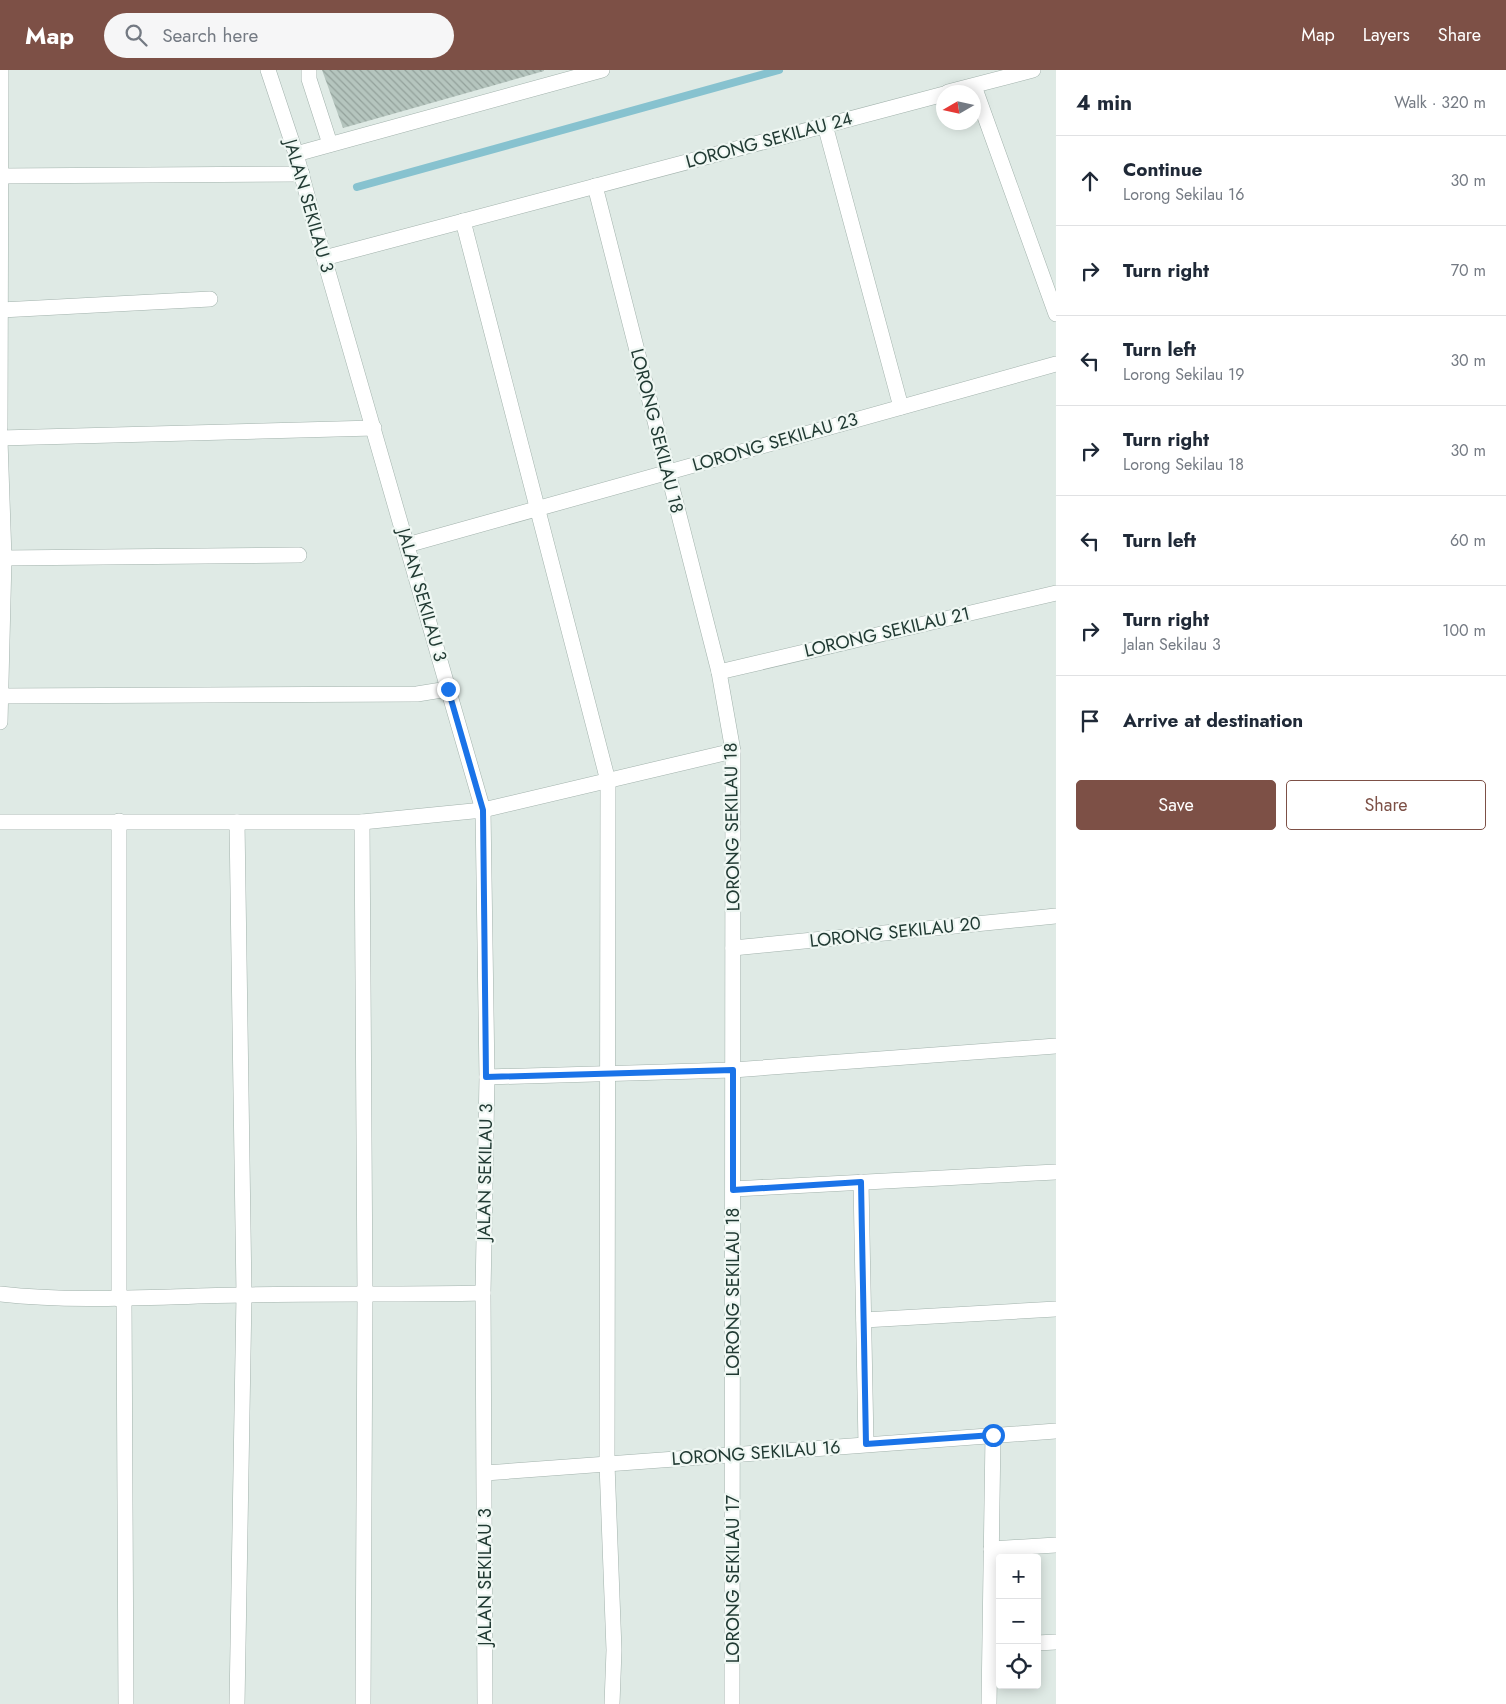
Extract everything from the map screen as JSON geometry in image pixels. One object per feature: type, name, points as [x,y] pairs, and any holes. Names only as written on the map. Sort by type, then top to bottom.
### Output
[{"type":"street","points":[[0,428],[2,70]]},
{"type":"street","name":"JALAN SEKILAU 3","points":[[268,70],[302,174],[324,258],[483,810],[486,1077],[484,1704]]},
{"type":"street","points":[[309,70],[309,79],[330,144]]},
{"type":"street","points":[[296,154],[602,70]]},
{"type":"street","points":[[978,85],[1033,70]]},
{"type":"street","name":"LORONG SEKILAU 24","points":[[324,258],[936,96]]},
{"type":"street","points":[[981,105],[1056,314]]},
{"type":"street","points":[[825,125],[901,407]]},
{"type":"street","points":[[1,176],[302,174]]},
{"type":"street","name":"LORONG SEKILAU 18","points":[[595,186],[719,672],[733,751],[733,1455]]},
{"type":"street","points":[[463,221],[608,781],[607,1464],[614,1650],[612,1704]]},
{"type":"street","points":[[1,310],[210,299]]},
{"type":"street","name":"LORONG SEKILAU 23","points":[[407,545],[1056,364]]},
{"type":"street","points":[[0,722],[4,558],[0,439],[374,428]]},
{"type":"street","points":[[4,558],[299,555]]},
{"type":"street","name":"LORONG SEKILAU 21","points":[[719,672],[1056,593]]},
{"type":"street","points":[[1,696],[417,694],[448,689]]},
{"type":"street","points":[[0,822],[362,822],[483,810],[733,751]]},
{"type":"street","points":[[119,821],[121,1299],[126,1704]]},
{"type":"street","points":[[237,822],[244,1295],[237,1704]]},
{"type":"street","points":[[362,822],[365,1295],[363,1704]]},
{"type":"street","name":"LORONG SEKILAU 20","points":[[733,948],[1056,916]]},
{"type":"street","points":[[486,1077],[733,1070],[1056,1046]]},
{"type":"street","points":[[733,1190],[1056,1172]]},
{"type":"street","points":[[861,1182],[866,1444]]},
{"type":"street","points":[[0,1294],[31,1297],[121,1299],[244,1295],[484,1294]]},
{"type":"street","points":[[864,1320],[1056,1309]]},
{"type":"street","name":"LORONG SEKILAU 16","points":[[485,1473],[1056,1430]]},
{"type":"street","points":[[989,1704],[995,1646],[991,1549],[993,1435]]},
{"type":"street","name":"LORONG SEKILAU 17","points":[[732,1704],[733,1455]]},
{"type":"street","points":[[991,1549],[1056,1545]]},
{"type":"street","points":[[1041,1643],[1056,1642]]},
{"type":"building","points":[[322,70],[544,70],[544,71],[343,128]]},
{"type":"waterway","points":[[357,187],[779,70]]},
{"type":"route","points":[[448,689],[483,810],[486,1077],[733,1070],[733,1190],[861,1182],[866,1444],[993,1435]]}]
